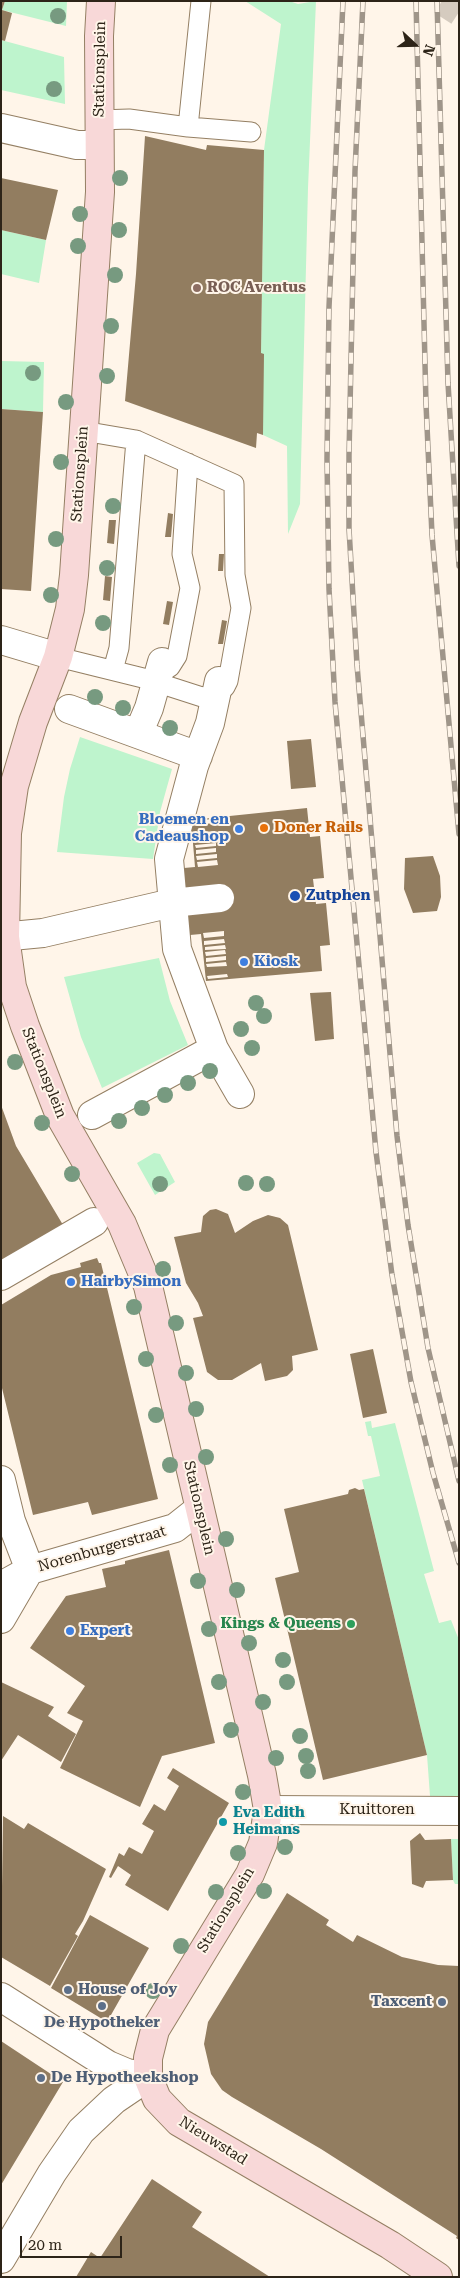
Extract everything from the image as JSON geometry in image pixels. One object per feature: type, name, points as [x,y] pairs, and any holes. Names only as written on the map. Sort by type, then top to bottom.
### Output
[{"type":"street","name":"Stationsplein","points":[[101,1],[99,36],[100,192],[74,575],[70,609],[58,657],[33,722],[14,786],[7,833],[3,937],[12,987],[24,1026],[60,1116],[122,1224],[148,1286],[262,1774],[268,1810],[263,1843],[250,1874],[155,2030],[148,2058],[148,2077]]},
{"type":"street","points":[[1,128],[77,145],[99,133]]},
{"type":"street","points":[[1,640],[58,657]]},
{"type":"street","points":[[138,734],[149,708],[155,674]]},
{"type":"street","points":[[218,688],[169,858],[177,949],[214,1049],[240,1094]]},
{"type":"street","points":[[69,709],[138,734],[202,744]]},
{"type":"street","points":[[3,937],[43,933],[172,903],[220,898]]},
{"type":"street","name":"Stationsplein","points":[[92,1115],[214,1049]]},
{"type":"street","points":[[1,1276],[94,1222]]},
{"type":"street","points":[[1,1480],[11,1521],[30,1570]]},
{"type":"street","name":"Norenburgerstraat","points":[[1,1586],[30,1570],[175,1528],[199,1509]]},
{"type":"street","name":"Norenburgerstraat","points":[[1,1619],[30,1570]]},
{"type":"street","name":"Kruittoren","points":[[268,1810],[459,1811]]},
{"type":"street","points":[[1,1997],[108,2065],[127,2073],[148,2077]]},
{"type":"street","points":[[3,2254],[52,2173],[81,2131],[114,2100],[148,2077]]},
{"type":"street","name":"Nieuwstad","points":[[148,2077],[157,2099],[164,2109],[179,2122],[390,2245],[438,2277]]},
{"type":"lane","points":[[188,128],[201,1]]},
{"type":"lane","points":[[99,133],[130,119],[188,128],[250,132]]},
{"type":"lane","points":[[58,657],[113,670],[155,674],[202,697],[228,681],[241,608],[235,575],[234,484],[136,440],[83,431]]},
{"type":"lane","points":[[113,670],[119,648],[136,440]]},
{"type":"lane","points":[[155,674],[170,668],[177,656],[190,588],[182,554],[188,463]]},
{"type":"green space","points":[[5,1],[67,1],[66,26],[2,10]]},
{"type":"green space","points":[[245,1],[289,1],[298,4],[316,1],[308,188],[300,504],[288,534],[287,446],[263,435],[261,353],[264,150],[281,24]]},
{"type":"green space","points":[[1,40],[64,57],[65,104],[1,90]]},
{"type":"green space","points":[[1,230],[46,240],[39,283],[1,274]]},
{"type":"green space","points":[[1,361],[44,362],[43,412],[1,409]]},
{"type":"green space","points":[[80,737],[172,769],[160,812],[153,859],[57,852],[64,797]]},
{"type":"green space","points":[[159,958],[170,1001],[188,1045],[102,1088],[81,1037],[64,977]]},
{"type":"green space","points":[[154,1153],[160,1154],[175,1182],[155,1195],[137,1163]]},
{"type":"green space","points":[[371,1421],[372,1428],[395,1423],[434,1571],[424,1574],[439,1623],[451,1620],[459,1640],[459,1798],[430,1796],[427,1755],[362,1480],[380,1476],[371,1436],[368,1436],[365,1422]]},
{"type":"green space","points":[[451,1839],[459,1839],[459,1884],[455,1884],[453,1880]]},
{"type":"building","points":[[1,1],[5,1],[2,10],[12,13],[5,41],[1,40]]},
{"type":"building","points":[[145,136],[206,150],[207,145],[264,150],[261,353],[264,354],[263,435],[257,433],[256,448],[125,401]]},
{"type":"building","points":[[1,178],[58,190],[46,240],[1,230]]},
{"type":"building","points":[[1,409],[43,412],[31,591],[1,589]]},
{"type":"building","points":[[168,513],[173,514],[171,537],[165,537]]},
{"type":"building","points":[[109,520],[116,520],[114,544],[107,543]]},
{"type":"building","points":[[219,554],[224,554],[223,571],[218,571]]},
{"type":"building","points":[[105,576],[112,577],[110,601],[103,600]]},
{"type":"building","points":[[167,601],[173,602],[169,625],[163,624]]},
{"type":"building","points":[[222,620],[227,621],[223,644],[218,644]]},
{"type":"building","points":[[311,739],[316,787],[291,789],[287,741]]},
{"type":"building","points":[[307,808],[310,837],[320,836],[324,878],[313,879],[316,904],[326,903],[330,945],[320,946],[322,971],[206,981],[201,934],[179,936],[173,869],[195,867],[191,820]],"holes":[[[214,819],[214,823],[194,825],[193,821]],[[215,831],[215,835],[195,837],[194,833]],[[215,837],[215,840],[195,842],[195,839]],[[216,843],[216,846],[196,848],[195,845]],[[216,848],[216,852],[196,854],[196,850]],[[217,854],[217,858],[197,860],[196,856]],[[217,860],[218,865],[198,867],[197,862]],[[224,931],[224,936],[204,938],[203,933]],[[224,939],[225,943],[204,945],[204,941]],[[225,945],[226,949],[205,950],[205,947]],[[225,950],[226,954],[206,956],[205,952]],[[226,956],[226,960],[206,962],[206,958]],[[226,962],[227,966],[207,967],[206,964]],[[227,974],[228,977],[208,979],[207,976]]]},
{"type":"building","points":[[433,856],[440,876],[441,897],[437,911],[413,913],[404,889],[405,858]]},
{"type":"building","points":[[331,992],[334,1039],[315,1041],[310,993]]},
{"type":"building","points":[[1,1105],[16,1146],[66,1230],[1,1268]]},
{"type":"building","points":[[216,1209],[228,1214],[235,1233],[253,1221],[268,1215],[280,1218],[288,1225],[318,1350],[292,1356],[293,1370],[287,1376],[265,1381],[261,1363],[232,1380],[218,1380],[207,1372],[193,1318],[203,1316],[198,1303],[186,1283],[174,1237],[201,1232],[203,1216],[210,1210]]},
{"type":"building","points":[[97,1258],[99,1263],[101,1263],[158,1499],[92,1515],[88,1502],[33,1515],[1,1384],[1,1305],[51,1275],[81,1267],[80,1263]]},
{"type":"building","points":[[373,1349],[387,1413],[363,1418],[350,1354]]},
{"type":"building","points":[[355,1488],[359,1490],[364,1489],[427,1755],[323,1780],[275,1578],[299,1572],[284,1509],[348,1494],[349,1490]]},
{"type":"building","points":[[169,1550],[215,1743],[162,1756],[140,1807],[60,1768],[83,1721],[67,1713],[85,1686],[30,1648],[66,1596],[106,1587],[102,1569]]},
{"type":"building","points":[[1,1682],[54,1707],[48,1716],[76,1734],[61,1762],[18,1735],[1,1761]]},
{"type":"building","points":[[173,1768],[229,1803],[168,1911],[125,1885],[131,1875],[118,1866],[111,1878],[109,1877],[119,1853],[124,1856],[129,1847],[142,1854],[154,1831],[142,1824],[154,1804],[165,1811],[179,1786],[167,1778]]},
{"type":"building","points":[[3,1816],[24,1829],[28,1823],[106,1869],[83,1921],[75,1934],[78,1936],[50,1986],[1,1957]]},
{"type":"building","points":[[420,1833],[425,1840],[451,1839],[453,1880],[426,1881],[423,1888],[412,1884],[410,1841]]},
{"type":"building","points":[[287,1893],[329,1920],[326,1925],[353,1942],[357,1935],[402,1957],[438,1965],[459,1966],[459,2240],[456,2238],[457,2236],[321,2149],[232,2097],[222,2090],[211,2074],[204,2044],[208,2022]]},
{"type":"building","points":[[90,1915],[149,1948],[107,2022],[51,1988]]},
{"type":"building","points":[[1,2041],[63,2082],[1,2185]]},
{"type":"building","points":[[152,2179],[202,2212],[192,2227],[270,2277],[76,2277],[91,2252],[100,2258]]},
{"type":"tunnel","points":[[442,1],[459,12]]},
{"type":"railway","points":[[343,1],[329,307],[327,459],[329,589],[335,702],[376,1152],[392,1275],[411,1382],[433,1473],[459,1563]]},
{"type":"railway","points":[[363,1],[355,171],[349,455],[349,529],[357,665],[397,1136],[408,1225],[428,1348],[459,1481]]},
{"type":"railway","points":[[416,1],[426,404],[432,535],[459,834]]},
{"type":"railway","points":[[437,1],[448,383],[459,566]]},
{"type":"place","name":"ROC Aventus","points":[[197,288]]},
{"type":"place","name":"Doner Rails","points":[[264,828]]},
{"type":"place","name":"Bloemen en Cadeaushop","points":[[239,829]]},
{"type":"place","name":"Zutphen","points":[[295,896]]},
{"type":"place","name":"Kiosk","points":[[244,962]]},
{"type":"place","name":"HairbySimon","points":[[71,1282]]},
{"type":"place","name":"Kings & Queens","points":[[351,1624]]},
{"type":"place","name":"Expert","points":[[70,1631]]},
{"type":"place","name":"Eva Edith Heimans","points":[[223,1822]]},
{"type":"place","name":"House of Joy","points":[[68,1990]]},
{"type":"place","name":"Taxcent","points":[[442,2002]]},
{"type":"place","name":"De Hypotheker","points":[[102,2006]]},
{"type":"place","name":"De Hypotheekshop","points":[[41,2078]]}]
